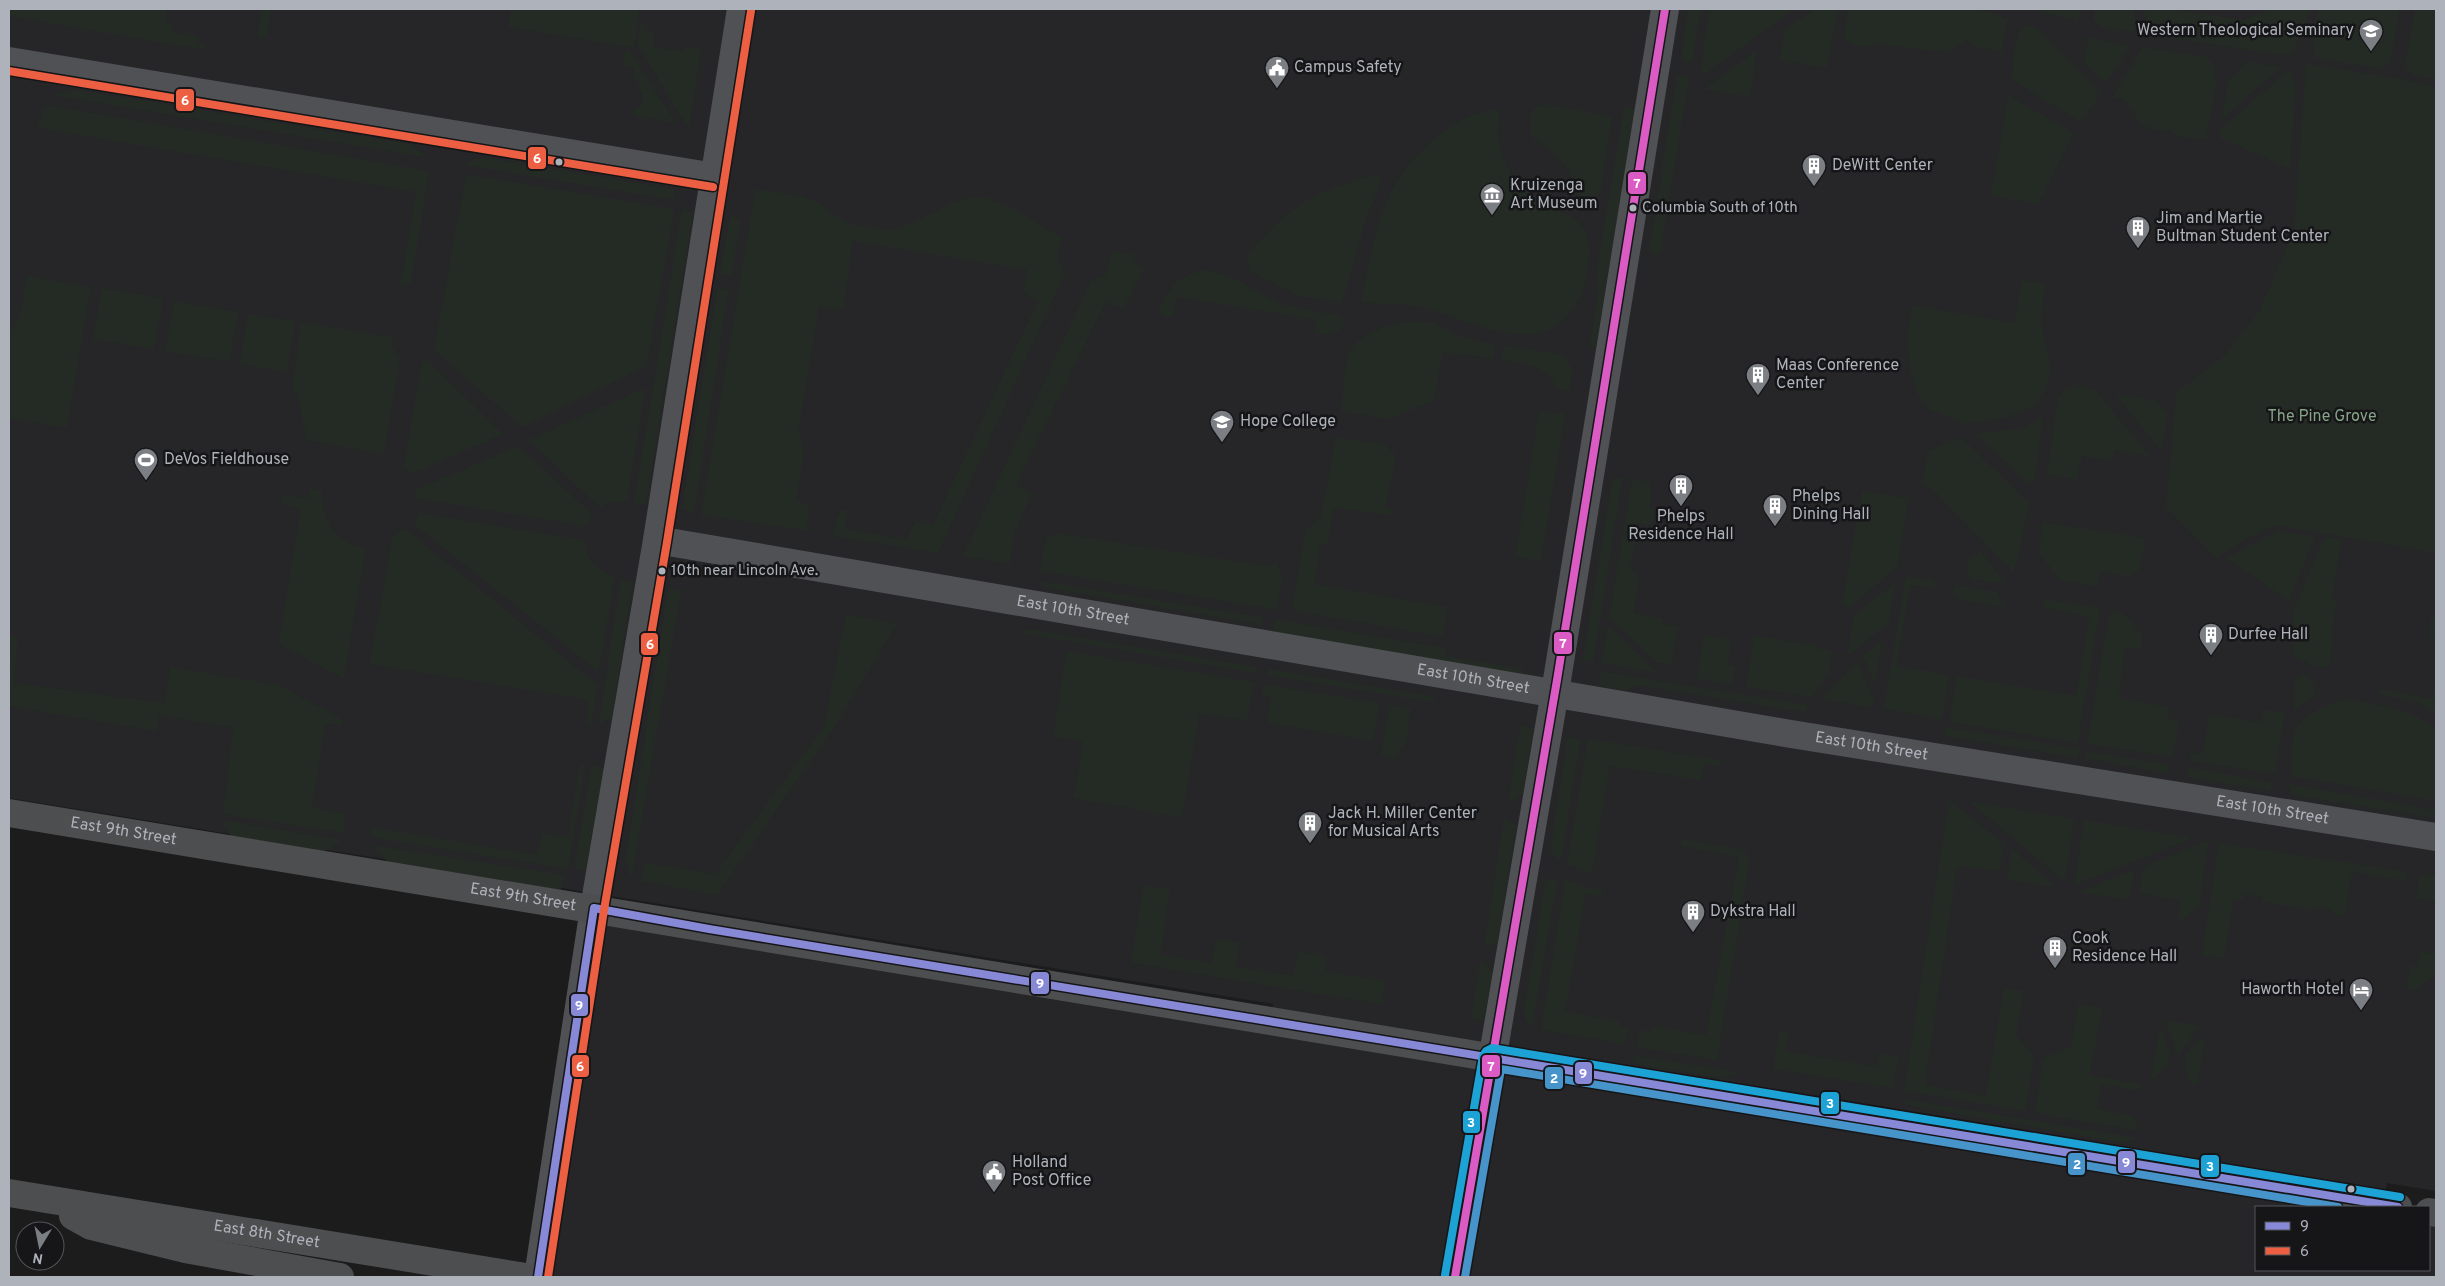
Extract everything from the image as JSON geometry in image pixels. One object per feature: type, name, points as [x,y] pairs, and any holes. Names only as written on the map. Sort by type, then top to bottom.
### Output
[{"type":"main road","name":"East 9th Street","points":[[9,813],[2392,1206]]},
{"type":"main road","name":"East 8th Street","points":[[9,1193],[526,1277]]},
{"type":"main road","points":[[43,1199],[91,1226],[185,1249],[340,1277]]},
{"type":"street","points":[[538,1277],[594,908],[657,540],[741,9]]},
{"type":"street","points":[[1455,1277],[1555,692],[1665,9]]},
{"type":"street","points":[[9,61],[715,177]]},
{"type":"street","name":"East 10th Street","points":[[657,540],[1555,692],[1791,734],[2436,837]]},
{"type":"shaded area","name":"Hope College","points":[[9,9],[2436,9],[2436,1191],[2387,1183],[2383,1205],[2390,1206],[2255,1206],[2255,1271],[2430,1271],[2430,1212],[2436,1214],[2436,1277],[538,1277],[594,908],[1271,1021],[1273,1004],[9,798]]},
{"type":"green space","points":[[1932,7],[1978,10],[1995,14],[2007,20],[2002,52],[1976,47],[1967,40],[1947,52],[1877,44],[1865,47],[1855,45],[1844,38],[1848,9]]},
{"type":"green space","points":[[9,9],[167,9],[165,22],[172,24],[171,31],[198,37],[198,43],[204,45],[204,50],[9,16]]},
{"type":"green space","points":[[261,9],[271,9],[267,38],[257,37]]},
{"type":"green space","points":[[511,9],[640,9],[634,48],[508,27]]},
{"type":"green space","points":[[1688,9],[1701,9],[1692,62],[1681,60]]},
{"type":"green space","points":[[1709,9],[1794,9],[1705,74],[1701,70]]},
{"type":"green space","points":[[1815,9],[1838,9],[1827,68],[1780,60],[1785,29]]},
{"type":"green space","points":[[2039,9],[2081,9],[2078,20],[2040,12]]},
{"type":"green space","points":[[2095,9],[2133,9],[2137,28],[2132,32],[2100,26],[2093,19]]},
{"type":"green space","points":[[2143,9],[2170,9],[2244,20],[2271,9],[2310,9],[2303,33],[2289,56],[2157,36],[2149,28]]},
{"type":"green space","points":[[2319,9],[2399,9],[2391,61],[2382,69],[2315,58],[2313,34]]},
{"type":"green space","points":[[2415,9],[2436,10],[2436,79],[2411,74],[2405,65]]},
{"type":"green space","points":[[640,24],[645,25],[645,31],[654,33],[653,46],[684,52],[685,47],[701,50],[689,129],[637,44]]},
{"type":"green space","points":[[2028,25],[2038,30],[2101,93],[2081,122],[2012,80],[2016,41],[2023,28]]},
{"type":"green space","points":[[2088,37],[2130,46],[2106,83],[2084,63]]},
{"type":"green space","points":[[2143,47],[2207,57],[2215,68],[2216,86],[2206,139],[2185,138],[2170,131],[2148,128],[2140,122],[2128,104],[2119,98],[2112,97]]},
{"type":"green space","points":[[1757,50],[1750,97],[1704,89]]},
{"type":"green space","points":[[625,51],[631,53],[676,123],[633,115],[634,110],[641,106],[643,95],[638,87],[640,82],[633,80],[635,68],[623,65]]},
{"type":"green space","points":[[2248,61],[2279,67],[2278,70],[2224,117],[2222,116],[2229,80]]},
{"type":"green space","name":"The Pine Grove","points":[[2306,64],[2401,79],[2436,87],[2436,553],[2276,525],[2241,542],[2217,558],[2166,508],[2176,393],[2224,356],[2260,310],[2294,229]]},
{"type":"green space","points":[[2289,70],[2296,85],[2290,169],[2218,137],[2223,127]]},
{"type":"green space","points":[[1677,75],[1689,78],[1660,256],[1649,252]]},
{"type":"green space","points":[[77,90],[410,144],[426,157],[51,95]]},
{"type":"green space","points":[[2008,95],[2074,133],[2038,204],[1991,196]]},
{"type":"green space","points":[[1545,104],[1612,117],[1601,190],[1598,195],[1583,198],[1577,192],[1561,160],[1531,136],[1530,115],[1536,106]]},
{"type":"green space","points":[[46,105],[429,171],[411,284],[400,286],[416,192],[37,128]]},
{"type":"green space","points":[[1624,105],[1632,108],[1635,113],[1596,346],[1589,347],[1598,294],[1597,270]]},
{"type":"green space","points":[[1489,110],[1498,110],[1500,114],[1498,140],[1501,152],[1507,165],[1522,187],[1541,204],[1573,218],[1585,231],[1589,245],[1588,268],[1581,296],[1574,307],[1560,323],[1543,332],[1524,334],[1483,327],[1416,306],[1361,302],[1382,213],[1389,196],[1408,165],[1443,132],[1465,119]]},
{"type":"green space","points":[[487,158],[674,189],[675,200],[465,165],[473,159]]},
{"type":"green space","points":[[466,174],[674,209],[647,366],[522,427],[434,350]]},
{"type":"green space","points":[[1373,175],[1381,178],[1366,219],[1342,303],[1299,296],[1250,271],[1247,261],[1249,253],[1290,212],[1335,187]]},
{"type":"green space","points":[[755,189],[800,196],[819,203],[836,216],[853,225],[892,230],[913,223],[956,201],[971,197],[990,199],[1014,209],[1062,238],[1057,257],[1065,273],[938,553],[833,536],[836,521],[844,509],[848,511],[845,529],[906,540],[916,521],[933,525],[1038,301],[1023,293],[1027,270],[853,241],[843,310],[819,306],[799,427],[804,453],[796,499],[809,506],[807,531],[701,515]]},
{"type":"green space","points":[[682,209],[693,213],[646,504],[634,503]]},
{"type":"green space","points":[[730,217],[741,219],[732,275],[720,274]]},
{"type":"green space","points":[[1112,251],[1132,254],[1143,270],[1123,309],[1106,302],[1016,484],[1032,494],[1014,533],[1010,564],[963,556],[1091,281],[1105,276]]},
{"type":"green space","points":[[1204,270],[1227,275],[1284,305],[1341,316],[1345,320],[1341,329],[1333,333],[1315,334],[1317,320],[1177,297],[1173,317],[1162,315],[1159,310],[1171,288],[1180,279]]},
{"type":"green space","points":[[27,276],[91,287],[67,428],[9,418],[9,336],[21,312]]},
{"type":"green space","points":[[2022,280],[2045,284],[2041,321],[2051,370],[2046,389],[2035,406],[2005,418],[1965,424],[1929,409],[1918,395],[1911,374],[1907,342],[1912,305],[2015,323]]},
{"type":"green space","points":[[102,288],[163,298],[154,349],[93,339]]},
{"type":"green space","points":[[729,288],[694,513],[682,509],[717,290]]},
{"type":"green space","points":[[174,301],[238,312],[229,362],[165,351]]},
{"type":"green space","points":[[248,314],[295,321],[287,372],[240,364]]},
{"type":"green space","points":[[1413,321],[1434,323],[1459,336],[1495,345],[1493,359],[1443,352],[1433,401],[1388,419],[1341,411],[1346,365],[1353,346],[1360,339],[1376,330],[1386,326]]},
{"type":"green space","points":[[301,322],[392,337],[392,346],[400,359],[384,454],[306,440],[297,392],[292,390]]},
{"type":"green space","points":[[1504,345],[1564,355],[1572,368],[1570,391],[1559,390],[1553,381],[1541,370],[1520,363],[1501,360]]},
{"type":"green space","points":[[428,361],[503,434],[412,474],[404,467],[422,362]]},
{"type":"green space","points":[[2079,386],[2095,390],[2151,457],[2115,450],[2112,461],[2082,456],[2076,480],[2047,474],[2058,398],[2066,389]]},
{"type":"green space","points":[[645,388],[627,501],[609,503],[600,508],[529,440]]},
{"type":"green space","points":[[2115,394],[2156,400],[2168,414],[2161,451]]},
{"type":"green space","points":[[1539,412],[1565,413],[1541,561],[1515,557]]},
{"type":"green space","points":[[2043,417],[2035,479],[2029,484],[1976,434],[2024,428]]},
{"type":"green space","points":[[1336,437],[1385,444],[1396,456],[1386,506],[1392,510],[1392,515],[1334,508],[1328,543],[1320,544],[1315,584],[1448,607],[1443,637],[1295,611],[1292,608],[1305,531],[1321,516]]},
{"type":"green space","points":[[1961,437],[2029,503],[2019,555],[2013,572],[1933,490],[1922,485],[1928,451]]},
{"type":"green space","points":[[518,446],[592,514],[586,526],[414,498],[415,490]]},
{"type":"green space","points":[[1623,477],[1593,663],[1583,660],[1612,479]]},
{"type":"green space","points":[[1632,478],[1650,482],[1652,496],[1650,508],[1655,511],[1652,526],[1639,523],[1631,566],[1639,579],[1634,613],[1663,619],[1662,624],[1678,626],[1671,664],[1657,663],[1609,617]]},
{"type":"green space","points":[[310,489],[322,491],[324,512],[332,529],[346,541],[366,549],[344,679],[279,644],[301,509],[281,504],[282,494],[308,498]]},
{"type":"green space","points":[[1862,491],[1909,498],[1898,566],[1849,608],[1842,606]]},
{"type":"green space","points":[[419,513],[584,540],[587,553],[594,563],[603,571],[615,576],[599,672],[415,525]]},
{"type":"green space","points":[[2042,522],[2146,538],[2139,570],[2130,577],[2101,571],[2097,587],[2061,580],[2039,554]]},
{"type":"green space","points":[[404,528],[598,685],[591,726],[587,722],[589,700],[370,664],[392,537]]},
{"type":"green space","points":[[2278,531],[2315,537],[2289,601],[2226,558]]},
{"type":"green space","points":[[1057,533],[1267,566],[1276,562],[1283,577],[1277,610],[1040,571],[1046,538]]},
{"type":"green space","points":[[2325,536],[2342,540],[2332,599],[2337,601],[2331,633],[2334,635],[2329,667],[2312,666],[2293,654],[2294,609]]},
{"type":"green space","points":[[1981,551],[2006,584],[1970,579],[1967,569],[1969,559]]},
{"type":"green space","points":[[1906,576],[1935,581],[1934,588],[1910,585],[1897,666],[1949,675],[1942,719],[1884,709]]},
{"type":"green space","points":[[620,581],[633,582],[612,718],[599,724]]},
{"type":"green space","points":[[1039,581],[1263,617],[1262,625],[1043,587]]},
{"type":"green space","points":[[1895,583],[1889,623],[1847,657],[1854,615]]},
{"type":"green space","points":[[1955,585],[1997,592],[2005,608],[1958,599],[1958,595],[1954,595]]},
{"type":"green space","points":[[668,589],[681,590],[632,879],[625,862]]},
{"type":"green space","points":[[2044,599],[2100,608],[2078,743],[1949,722],[1957,676],[2076,696],[2089,617],[2043,607]]},
{"type":"green space","points":[[2117,611],[2128,617],[2142,636],[2141,649],[2125,647],[2119,698],[2169,707],[2168,719],[2179,721],[2173,757],[2087,744],[2109,616]]},
{"type":"green space","points":[[846,614],[897,624],[833,729],[717,895],[641,881],[645,863],[715,874],[824,727]]},
{"type":"green space","points":[[2431,614],[2436,614],[2436,640],[2429,638]]},
{"type":"green space","points":[[1275,619],[1446,648],[1445,656],[1523,669],[1521,675],[1273,633]]},
{"type":"green space","points":[[1608,625],[1658,673],[1601,663]]},
{"type":"green space","points":[[1030,629],[1256,667],[1255,673],[1021,633]]},
{"type":"green space","points":[[9,635],[18,637],[14,683],[165,703],[170,667],[279,685],[343,720],[342,725],[325,724],[312,807],[345,814],[343,833],[223,814],[233,728],[159,715],[156,731],[9,706]]},
{"type":"green space","points":[[1704,635],[1731,640],[1728,664],[1735,666],[1732,685],[1697,679]]},
{"type":"green space","points":[[1754,636],[1817,645],[1817,648],[1832,651],[1829,673],[1812,697],[1746,687]]},
{"type":"green space","points":[[1882,641],[1875,683],[1863,656]]},
{"type":"green space","points":[[1067,651],[1254,682],[1247,721],[1199,714],[1182,818],[1074,798],[1083,742],[1053,736]]},
{"type":"green space","points":[[1857,662],[1874,700],[1872,708],[1822,699]]},
{"type":"green space","points":[[1268,669],[1434,697],[1433,702],[1267,675]]},
{"type":"green space","points":[[1600,671],[1809,705],[1804,712],[1634,685],[1627,691],[1598,686]]},
{"type":"green space","points":[[2304,674],[2311,680],[2314,686],[2314,694],[2294,710],[2295,681],[2298,675]]},
{"type":"green space","points":[[2436,681],[2436,714],[2416,702],[2380,694],[2381,689],[2433,699]]},
{"type":"green space","points":[[1264,684],[1380,703],[1373,741],[1267,723],[1271,697],[1262,695]]},
{"type":"green space","points":[[2347,699],[2405,712],[2436,728],[2436,801],[2291,776],[2293,739],[2297,727],[2316,710]]},
{"type":"green space","points":[[1389,705],[1411,708],[1407,740],[1394,759],[1381,755]]},
{"type":"green space","points":[[2264,710],[2285,712],[2275,774],[2189,761],[2190,753],[2198,754],[2204,751],[2209,714],[2261,723]]},
{"type":"green space","points":[[1520,725],[1533,729],[1523,795],[1508,802]]},
{"type":"green space","points":[[1945,727],[2079,749],[2078,758],[1944,736]]},
{"type":"green space","points":[[1568,737],[1581,738],[1561,861],[1550,852]]},
{"type":"green space","points":[[1588,739],[1721,760],[1719,767],[1704,764],[1701,780],[1610,766],[1592,874],[1567,864]]},
{"type":"green space","points":[[2086,751],[2170,765],[2169,774],[2085,758]]},
{"type":"green space","points":[[580,765],[585,765],[568,869],[370,837],[372,827],[537,855],[542,833],[568,837]]},
{"type":"green space","points":[[592,765],[604,769],[586,871],[574,869]]},
{"type":"green space","points":[[2188,767],[2273,783],[2270,791],[2188,777]]},
{"type":"green space","points":[[2289,784],[2436,810],[2436,818],[2292,795]]},
{"type":"green space","points":[[1949,800],[2004,844],[1999,871],[1957,866],[1925,1085],[1986,1096],[2004,989],[2024,991],[2016,1035],[2034,1056],[2025,1111],[1904,1091]]},
{"type":"green space","points":[[1969,801],[2074,819],[2065,882]]},
{"type":"green space","points":[[1504,818],[1516,826],[1497,944],[1484,946]]},
{"type":"green space","points":[[2084,820],[2193,838],[2074,885]]},
{"type":"green space","points":[[230,821],[342,840],[333,847],[323,851],[231,836],[222,822]]},
{"type":"green space","points":[[1682,839],[1743,849],[1750,860],[1717,1060],[1637,1047],[1640,1030],[1651,1032],[1653,1026],[1706,1035],[1739,857],[1681,846]]},
{"type":"green space","points":[[2209,840],[2199,906],[2177,924],[2181,901],[2139,893],[2143,867]]},
{"type":"green space","points":[[2219,843],[2408,872],[2406,881],[2352,872],[2345,916],[2333,914],[2333,910],[2314,907],[2313,910],[2262,902],[2262,897],[2244,894],[2243,900],[2234,899],[2224,959],[2202,955]]},
{"type":"green space","points":[[372,845],[564,875],[561,890],[388,862]]},
{"type":"green space","points":[[2012,848],[2056,888],[2007,879]]},
{"type":"green space","points":[[2135,869],[2129,900],[2079,892]]},
{"type":"green space","points":[[2420,874],[2436,876],[2436,901],[2416,898]]},
{"type":"green space","points":[[1558,878],[1532,1029],[1523,1014],[1545,881]]},
{"type":"green space","points":[[1565,880],[1604,892],[1603,896],[1586,894],[1565,1011],[1620,1022],[1620,1026],[1628,1028],[1624,1044],[1541,1030]]},
{"type":"green space","points":[[1144,885],[1170,889],[1161,954],[1211,963],[1216,939],[1239,942],[1236,967],[1293,976],[1298,951],[1327,957],[1326,971],[1385,981],[1382,1004],[1131,963]]},
{"type":"green space","points":[[2420,952],[2436,954],[2436,976],[2415,991],[2407,989],[2411,965],[2417,966]]},
{"type":"green space","points":[[1481,960],[1493,972],[1484,1021],[1471,1018]]},
{"type":"green space","points":[[2078,1004],[2102,1008],[2090,1075],[2140,1084],[2139,1091],[2101,1084],[2097,1109],[2128,1115],[2136,1120],[2139,1131],[2035,1113],[2043,1058],[2071,1047]]},
{"type":"green space","points":[[2165,1020],[2200,1026],[2178,1055]]},
{"type":"green space","points":[[2160,1026],[2171,1054],[2168,1058],[2169,1064],[2150,1082]]},
{"type":"green space","points":[[1784,1030],[1788,1034],[1786,1051],[1877,1067],[1880,1053],[1899,1056],[1893,1088],[1773,1069],[1779,1033]]},
{"type":"green space","points":[[2205,1035],[2198,1083],[2191,1083],[2184,1066],[2185,1055]]},
{"type":"green space","points":[[1633,1055],[1739,1072],[1721,1078],[1632,1063]]},
{"type":"green space","points":[[1903,1099],[2137,1138],[2123,1143],[1903,1104]]},
{"type":"transit line","name":"7","points":[[1455,1277],[1557,680],[1665,9]]},
{"type":"transit line","name":"6","points":[[548,1277],[604,910],[667,542],[751,11]]},
{"type":"transit line","name":"6","points":[[9,71],[713,187]]},
{"type":"transit line","name":"9","points":[[538,1277],[594,908],[709,929],[2392,1206]]},
{"type":"transit line","name":"3","points":[[1445,1275],[1483,1056],[1486,1051],[1492,1048],[2400,1197]]},
{"type":"transit line","name":"2","points":[[1465,1277],[1501,1069],[2332,1206]]},
{"type":"place","name":"Western Theological Seminary","points":[[2371,52]]},
{"type":"place","name":"Campus Safety","points":[[1277,89]]},
{"type":"place","name":"DeWitt Center","points":[[1814,187]]},
{"type":"place","name":"Columbia South of 10th","points":[[1633,208]]},
{"type":"place","name":"Kruizenga Art Museum","points":[[1492,216]]},
{"type":"place","name":"Jim and Martie Bultman Student Center","points":[[2138,249]]},
{"type":"place","name":"Maas Conference Center","points":[[1758,396]]},
{"type":"place","name":"Hope College","points":[[1222,443]]},
{"type":"place","name":"DeVos Fieldhouse","points":[[146,481]]},
{"type":"place","name":"Phelps Residence Hall","points":[[1681,507]]},
{"type":"place","name":"Phelps Dining Hall","points":[[1775,527]]},
{"type":"place","name":"10th near Lincoln Ave.","points":[[662,571]]},
{"type":"place","name":"Durfee Hall","points":[[2211,656]]},
{"type":"place","name":"Jack H. Miller Center for Musical Arts","points":[[1310,844]]},
{"type":"place","name":"Dykstra Hall","points":[[1693,933]]},
{"type":"place","name":"Cook Residence Hall","points":[[2055,969]]},
{"type":"place","name":"Haworth Hotel","points":[[2361,1011]]},
{"type":"place","name":"Holland Post Office","points":[[994,1193]]}]
